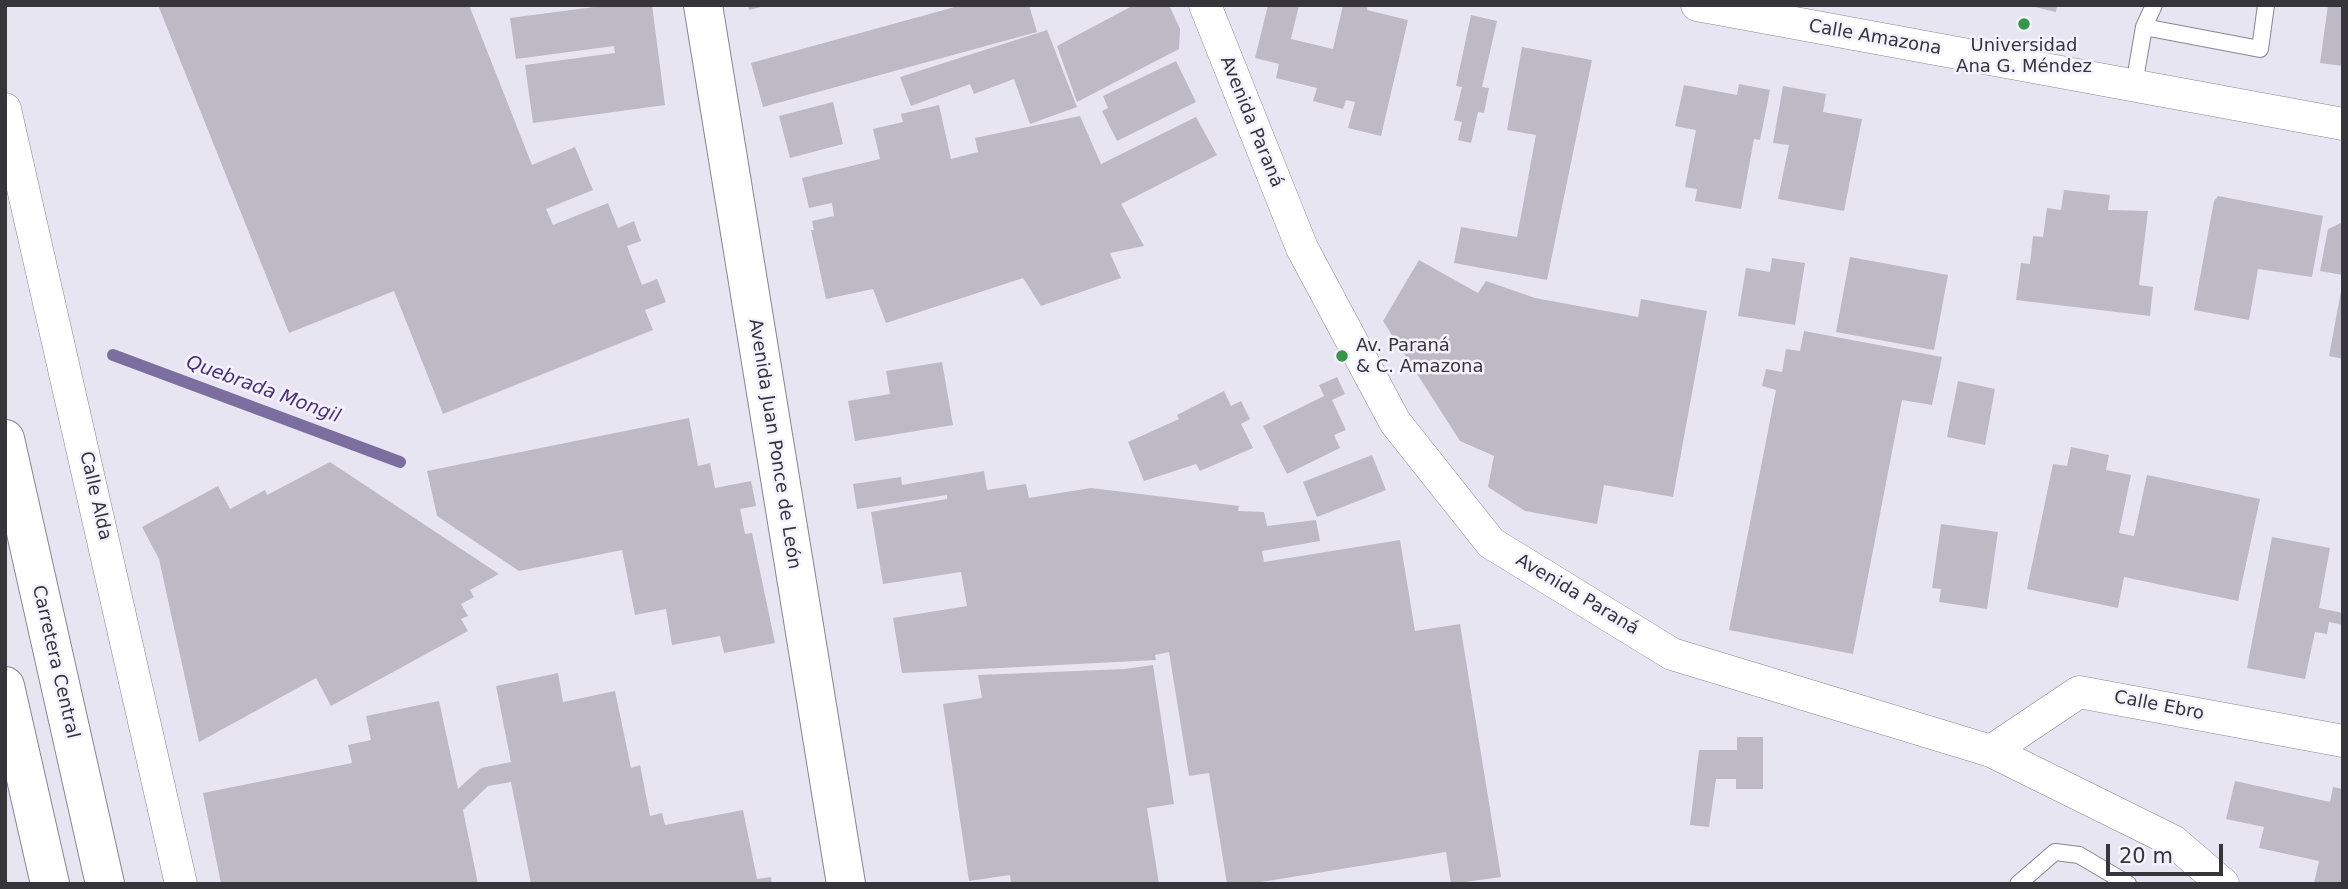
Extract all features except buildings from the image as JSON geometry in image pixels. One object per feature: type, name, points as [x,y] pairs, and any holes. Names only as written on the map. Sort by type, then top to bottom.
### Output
[{"type":"main road","name":"Avenida Juan Ponce de León","points":[[703,5],[846,884]]},
{"type":"main road","name":"Carretera Central","points":[[5,439],[105,884]]},
{"type":"main road","points":[[5,686],[50,884]]},
{"type":"street","name":"Avenida Paraná","points":[[1205,5],[1302,248],[1395,422],[1491,543],[1672,653],[1992,751],[2173,841],[2223,884]]},
{"type":"street","name":"Calle Amazona","points":[[1697,5],[2343,124]]},
{"type":"street","name":"Calle Alda","points":[[5,109],[181,884]]},
{"type":"street","name":"Calle Ebro","points":[[1992,751],[2079,692],[2343,741]]},
{"type":"lane","points":[[2134,85],[2144,27],[2154,5]]},
{"type":"lane","points":[[2144,27],[2260,49],[2266,5]]},
{"type":"lane","points":[[2018,884],[2055,852],[2079,855],[2128,884]]},
{"type":"waterway","name":"Quebrada Mongil","points":[[113,355],[400,462]]},
{"type":"place","name":"Universidad Ana G. Méndez","points":[[2024,24]]},
{"type":"place","name":"Av. Paraná & C. Amazona","points":[[1342,356]]}]
